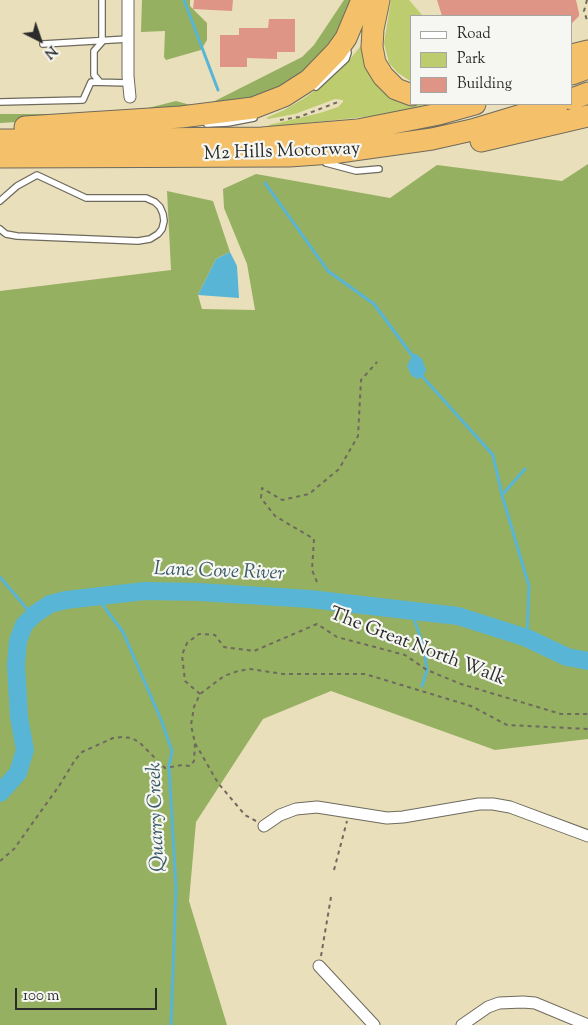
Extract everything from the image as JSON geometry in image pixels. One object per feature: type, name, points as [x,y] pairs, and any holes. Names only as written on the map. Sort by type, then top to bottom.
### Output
[{"type":"highway","points":[[0,128],[181,117],[253,108],[284,96],[309,80],[326,64],[346,38],[362,0]]},
{"type":"highway","points":[[379,0],[373,29],[372,47],[375,63],[383,76],[396,89],[410,94]]},
{"type":"highway","points":[[573,55],[588,51]]},
{"type":"highway","points":[[573,74],[588,68]]},
{"type":"highway","points":[[573,99],[588,93]]},
{"type":"highway","name":"M2 Hills Motorway","points":[[0,140],[262,138],[358,130],[439,114],[471,105]]},
{"type":"highway","name":"M2 Hills Motorway","points":[[0,158],[38,166],[289,156],[366,150],[472,130],[555,105]]},
{"type":"highway","points":[[289,156],[326,164],[413,155],[492,140],[588,116]]},
{"type":"street","points":[[128,0],[130,97]]},
{"type":"street","points":[[264,826],[280,815],[296,809],[317,807],[387,818],[478,804],[493,804],[510,807],[588,836]]},
{"type":"street","points":[[319,966],[374,1025]]},
{"type":"street","points":[[462,1025],[488,1007],[523,1002],[534,1003],[588,1025]]},
{"type":"lane","points":[[100,82],[94,75],[94,51],[102,42],[102,0]]},
{"type":"lane","points":[[312,90],[346,59],[348,53],[346,38]]},
{"type":"lane","points":[[43,44],[128,39]]},
{"type":"lane","points":[[0,102],[83,100],[91,82],[129,83]]},
{"type":"lane","points":[[207,124],[242,121],[256,117]]},
{"type":"lane","points":[[326,164],[356,171],[379,170]]},
{"type":"lane","points":[[0,201],[38,166],[86,198],[146,198],[155,202],[163,214],[162,229],[150,239],[138,241],[17,236],[6,234],[0,229]]},
{"type":"path","points":[[587,0],[584,12],[588,23]]},
{"type":"path","points":[[256,117],[261,121],[268,122],[299,117],[338,102]]},
{"type":"path","points":[[317,582],[312,570],[314,539],[275,516],[261,498],[262,488],[282,500],[309,494],[339,469],[358,436],[361,380],[376,362]]},
{"type":"path","name":"The Great North Walk","points":[[200,694],[185,681],[182,654],[187,643],[199,634],[215,635],[224,647],[254,651],[317,624],[337,637],[405,655],[427,670],[461,684],[561,714],[588,714]]},
{"type":"path","points":[[0,861],[14,849],[82,752],[113,738],[132,738],[140,743],[166,768],[182,765],[190,766],[194,761],[195,743],[191,725],[194,707],[200,694],[224,676],[238,671],[250,669],[283,674],[365,674],[471,706],[507,724],[588,729]]},
{"type":"path","points":[[195,743],[218,783],[245,815],[264,826]]},
{"type":"path","points":[[334,870],[349,812]]},
{"type":"path","points":[[319,966],[331,897]]},
{"type":"green space","points":[[142,0],[190,0],[190,6],[207,23],[207,40],[201,50],[166,60],[164,57],[165,31],[141,32]]},
{"type":"green space","points":[[344,0],[351,0],[339,29],[311,66],[293,81],[272,93],[252,101],[201,111],[0,123],[0,114],[115,114],[176,101],[201,108],[302,57],[314,45]]},
{"type":"green space","points":[[391,0],[409,0],[422,15],[410,15],[410,81],[398,73],[389,63],[384,43]]},
{"type":"green space","points":[[364,42],[410,101],[410,105],[430,105],[374,116],[269,127],[269,125],[338,107],[343,100],[335,99],[295,114],[266,118],[303,99],[327,82],[346,64]]},
{"type":"green space","points":[[588,164],[588,739],[495,750],[331,691],[263,719],[196,822],[189,901],[227,1025],[0,1025],[0,291],[171,270],[167,191],[213,201],[230,252],[216,259],[198,295],[202,309],[255,310],[247,264],[224,208],[223,189],[256,174],[390,198],[437,165],[562,181]]},
{"type":"water","points":[[230,252],[237,266],[239,298],[198,295],[216,259]]},
{"type":"water","points":[[413,354],[422,359],[426,370],[423,377],[417,379],[411,375],[407,366]]},
{"type":"building","points":[[194,0],[233,0],[232,11],[193,9]]},
{"type":"building","points":[[437,0],[576,0],[579,13],[579,16],[573,22],[573,15],[442,15]]},
{"type":"building","points":[[269,19],[295,19],[295,52],[277,52],[277,59],[247,58],[247,67],[220,67],[220,35],[239,35],[239,28],[268,28]]},
{"type":"waterway","points":[[184,0],[218,90]]},
{"type":"waterway","points":[[265,183],[328,271],[374,304],[414,358]]},
{"type":"waterway","points":[[421,375],[493,455],[502,495],[529,586],[527,638]]},
{"type":"waterway","points":[[502,495],[525,469]]},
{"type":"waterway","points":[[0,577],[33,616]]},
{"type":"waterway","name":"Lane Cove River","points":[[0,793],[18,773],[25,750],[19,717],[16,665],[18,641],[24,625],[35,614],[50,604],[66,600],[145,591],[199,592],[310,599],[458,616],[527,638],[567,657],[588,661]]},
{"type":"waterway","name":"Quarry Creek","points":[[96,596],[123,632],[162,722],[172,751],[169,767],[176,888],[171,1025]]},
{"type":"waterway","points":[[411,610],[424,648],[427,670],[422,686]]}]
